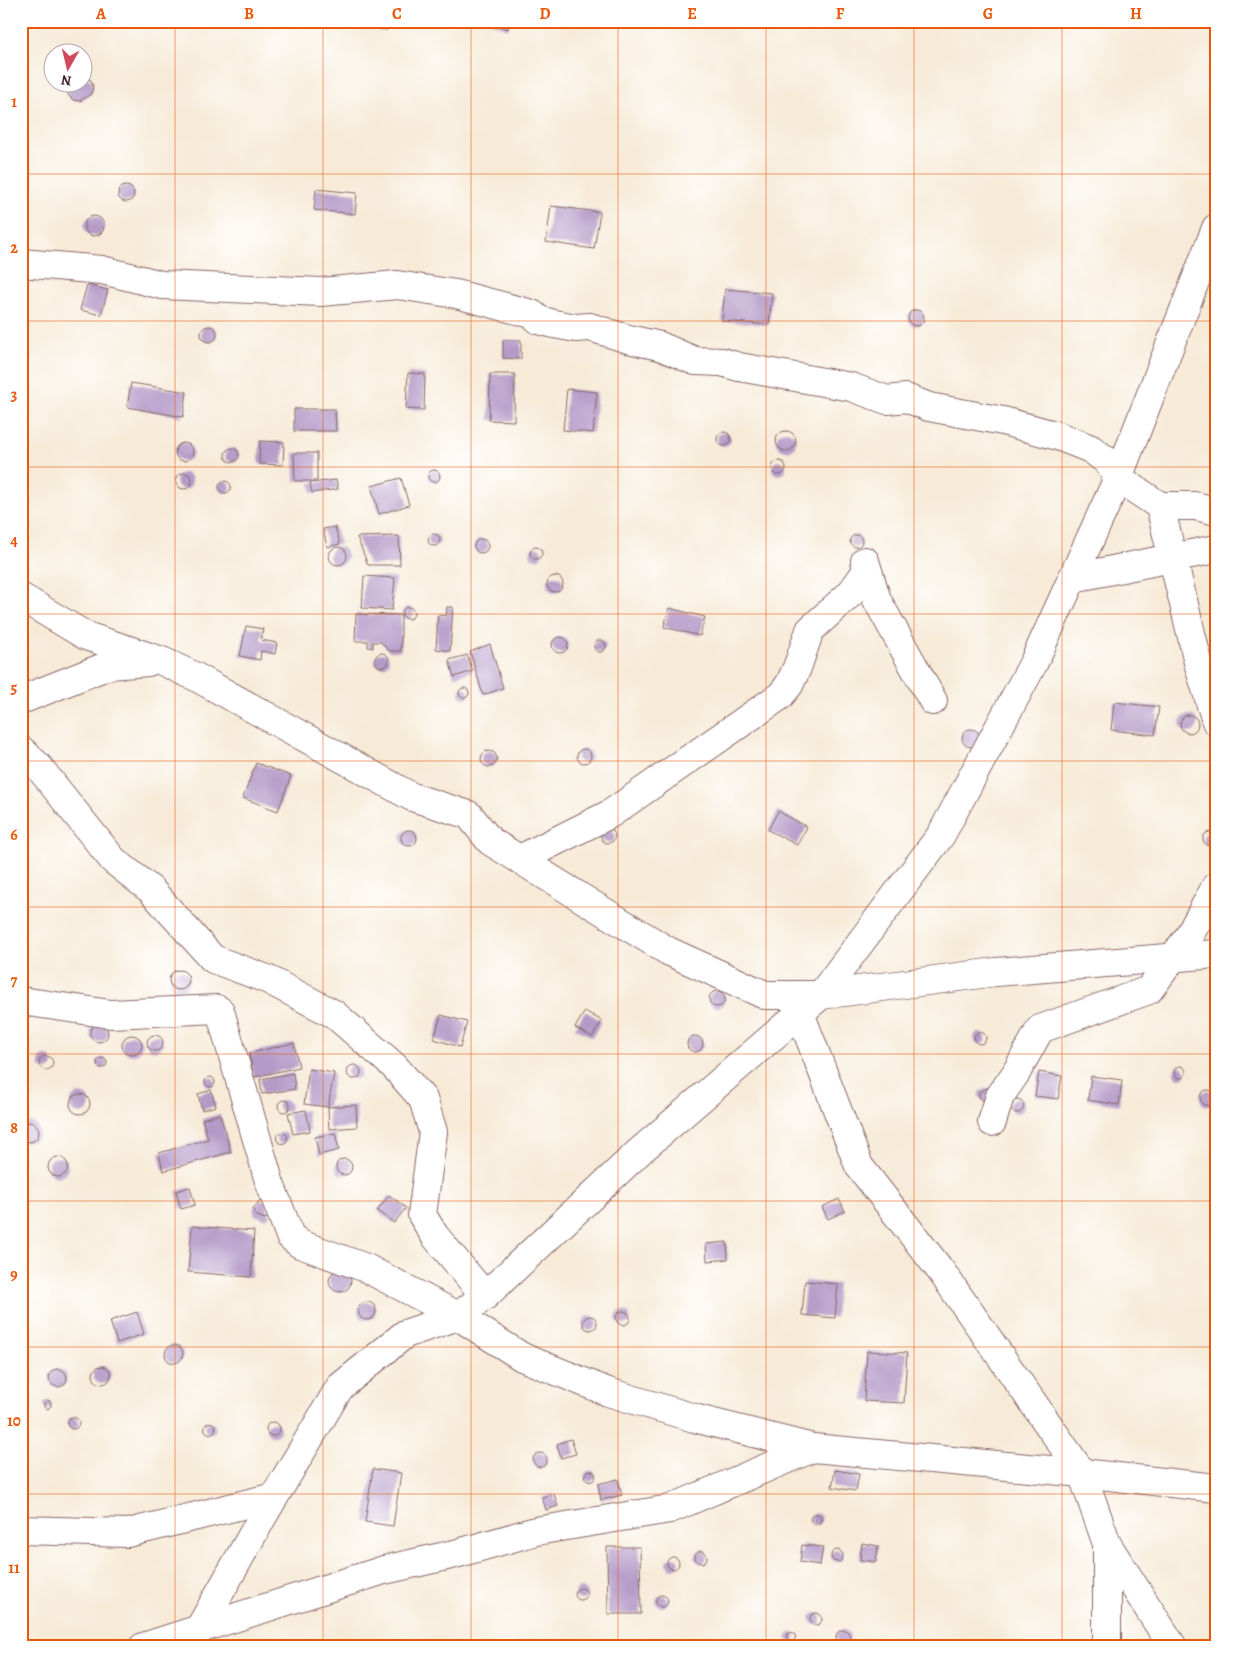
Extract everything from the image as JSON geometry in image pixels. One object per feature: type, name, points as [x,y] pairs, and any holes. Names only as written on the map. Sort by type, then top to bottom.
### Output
[{"type":"street","points":[[194,1637],[274,1497],[340,1387],[405,1334],[458,1316],[485,1296],[640,1151],[821,995],[941,835],[1034,662],[1073,578],[1118,478],[1216,228]]},
{"type":"street","points":[[21,263],[102,270],[162,285],[321,292],[396,285],[456,294],[532,314],[539,320],[554,324],[576,328],[590,326],[628,340],[660,346],[695,361],[722,362],[739,367],[851,387],[887,400],[906,398],[938,409],[1003,420],[1092,449],[1107,461],[1118,478],[1160,506],[1195,506],[1216,511]]},
{"type":"street","points":[[1160,506],[1199,666],[1216,721]]},
{"type":"street","points":[[1073,578],[1216,549]]},
{"type":"street","points":[[520,859],[610,814],[780,696],[797,668],[810,630],[850,594],[866,566],[877,600],[933,701]]},
{"type":"street","points":[[21,597],[86,636],[162,661],[196,677],[412,797],[469,815],[490,841],[668,951],[765,995],[821,995],[996,972],[1216,954]]},
{"type":"street","points":[[21,700],[109,665],[162,661]]},
{"type":"street","points":[[21,750],[50,781],[113,860],[151,890],[213,959],[266,979],[334,1014],[394,1066],[423,1099],[433,1132],[422,1215],[435,1236],[485,1296]]},
{"type":"street","points":[[992,1122],[1002,1091],[1016,1073],[1040,1029],[1149,990],[1193,930],[1216,886]]},
{"type":"street","points":[[21,1001],[111,1014],[217,1009],[220,1011],[269,1181],[290,1236],[300,1244],[366,1268],[458,1316],[522,1357],[568,1377],[694,1418],[813,1448],[1082,1473],[1216,1488]]},
{"type":"street","points":[[800,1014],[859,1166],[941,1272],[1082,1473],[1107,1544],[1173,1647]]},
{"type":"street","points":[[143,1647],[194,1637],[384,1570],[455,1554],[536,1531],[670,1509],[813,1448]]},
{"type":"street","points":[[21,1530],[128,1533],[274,1497]]},
{"type":"street","points":[[1107,1544],[1107,1647]]},
{"type":"building","points":[[336,21],[364,21],[364,25]]},
{"type":"building","points":[[373,21],[388,21],[387,30],[372,28]]},
{"type":"building","points":[[487,21],[510,21],[508,29]]},
{"type":"building","points":[[68,92],[92,92],[80,101],[73,100]]},
{"type":"building","points":[[126,186],[132,188],[134,194],[132,200],[126,202],[120,200],[118,194],[120,188]]},
{"type":"building","points":[[316,189],[357,193],[355,214],[314,210]]},
{"type":"building","points":[[551,206],[600,212],[594,249],[546,242]]},
{"type":"building","points":[[94,216],[101,219],[104,226],[101,233],[94,236],[87,233],[84,226],[87,219]]},
{"type":"building","points":[[87,285],[108,290],[101,315],[80,310]]},
{"type":"building","points":[[725,289],[772,293],[769,325],[722,321]]},
{"type":"building","points":[[913,310],[919,310],[924,315],[922,324],[913,326],[908,321],[908,315]]},
{"type":"building","points":[[209,326],[215,328],[217,334],[215,340],[209,342],[203,340],[201,334],[203,328]]},
{"type":"building","points":[[503,340],[521,340],[521,359],[503,358]]},
{"type":"building","points":[[408,373],[425,374],[424,410],[406,409]]},
{"type":"building","points":[[490,374],[515,374],[514,421],[489,420]]},
{"type":"building","points":[[131,383],[187,392],[183,417],[127,407]]},
{"type":"building","points":[[567,389],[597,392],[593,433],[563,430]]},
{"type":"building","points":[[294,409],[335,409],[336,431],[294,431]]},
{"type":"building","points":[[786,431],[793,434],[796,441],[793,448],[786,451],[779,448],[776,441],[779,434]]},
{"type":"building","points":[[724,432],[729,434],[731,439],[729,444],[724,446],[719,444],[717,439],[719,434]]},
{"type":"building","points":[[260,441],[284,442],[283,465],[259,464]]},
{"type":"building","points":[[184,443],[190,446],[193,452],[190,458],[184,461],[178,458],[175,452],[178,446]]},
{"type":"building","points":[[229,448],[235,448],[239,455],[235,462],[229,462],[225,458],[225,452]]},
{"type":"building","points":[[294,453],[317,453],[317,481],[295,481]]},
{"type":"building","points":[[779,461],[784,463],[786,468],[784,473],[779,475],[774,473],[772,468],[774,463]]},
{"type":"building","points":[[432,470],[436,470],[440,476],[436,482],[432,482],[428,478],[428,474]]},
{"type":"building","points":[[184,473],[190,475],[192,481],[190,487],[184,489],[178,487],[176,481],[178,475]]},
{"type":"building","points":[[401,478],[409,505],[379,514],[371,486]]},
{"type":"building","points":[[336,480],[338,489],[312,493],[310,483]]},
{"type":"building","points":[[223,481],[227,481],[231,487],[227,493],[223,493],[219,489],[219,485]]},
{"type":"building","points":[[335,527],[340,544],[327,547],[323,529]]},
{"type":"building","points":[[436,534],[439,535],[439,545],[432,546],[429,545],[428,538],[429,535]]},
{"type":"building","points":[[858,535],[861,536],[861,546],[854,547],[851,546],[850,539],[851,536]]},
{"type":"building","points":[[399,536],[400,565],[368,565],[357,537]]},
{"type":"building","points":[[481,539],[486,541],[488,546],[486,551],[481,553],[476,551],[474,546],[476,541]]},
{"type":"building","points":[[338,547],[344,550],[347,556],[344,562],[338,565],[332,562],[329,556],[332,550]]},
{"type":"building","points":[[538,547],[541,548],[541,558],[534,559],[531,558],[530,551],[531,548]]},
{"type":"building","points":[[364,576],[395,578],[392,610],[362,608]]},
{"type":"building","points":[[555,576],[561,578],[563,584],[561,590],[555,592],[549,590],[547,584],[549,578]]},
{"type":"building","points":[[406,607],[410,607],[414,613],[410,619],[406,619],[402,615],[402,611]]},
{"type":"building","points":[[447,607],[453,607],[450,651],[436,649],[438,615],[446,616]]},
{"type":"building","points":[[669,608],[705,617],[700,636],[664,627]]},
{"type":"building","points":[[356,614],[401,615],[401,651],[389,651],[381,642],[373,642],[373,648],[368,647],[368,641],[355,641]]},
{"type":"building","points":[[246,626],[263,629],[261,640],[277,643],[275,654],[261,651],[260,660],[240,656]]},
{"type":"building","points":[[560,637],[566,639],[568,645],[566,651],[560,653],[554,651],[552,645],[554,639]]},
{"type":"building","points":[[598,640],[602,640],[606,646],[602,652],[598,652],[594,648],[594,644]]},
{"type":"building","points":[[490,644],[503,688],[483,695],[470,652]]},
{"type":"building","points":[[382,653],[387,655],[389,660],[387,665],[382,667],[377,665],[375,660],[377,655]]},
{"type":"building","points":[[467,655],[473,671],[454,677],[449,660]]},
{"type":"building","points":[[464,688],[469,693],[464,698],[459,693]]},
{"type":"building","points":[[1114,702],[1159,707],[1155,735],[1111,730]]},
{"type":"building","points":[[1189,715],[1195,718],[1198,724],[1195,730],[1189,733],[1183,730],[1180,724],[1183,718]]},
{"type":"building","points":[[971,729],[977,732],[980,738],[977,744],[971,747],[965,744],[962,738],[965,732]]},
{"type":"building","points":[[584,749],[589,751],[591,756],[589,761],[584,763],[579,761],[577,756],[579,751]]},
{"type":"building","points":[[486,751],[492,751],[497,756],[495,765],[486,767],[481,762],[481,756]]},
{"type":"building","points":[[256,763],[291,776],[278,811],[243,798]]},
{"type":"building","points":[[778,811],[807,827],[797,845],[768,830]]},
{"type":"building","points":[[605,829],[611,829],[615,836],[611,843],[605,843],[601,839],[601,833]]},
{"type":"building","points":[[406,830],[412,830],[417,835],[415,844],[406,846],[401,841],[401,835]]},
{"type":"building","points":[[1210,832],[1215,834],[1217,839],[1215,844],[1210,846],[1205,844],[1203,839],[1205,834]]},
{"type":"building","points":[[175,970],[183,970],[189,976],[189,984],[183,990],[175,990],[169,984],[169,976]]},
{"type":"building","points":[[717,991],[725,999],[717,1007],[709,999]]},
{"type":"building","points":[[585,1011],[602,1021],[592,1037],[575,1028]]},
{"type":"building","points":[[441,1015],[467,1022],[460,1047],[434,1039]]},
{"type":"building","points":[[99,1024],[105,1027],[108,1033],[105,1039],[99,1042],[93,1039],[90,1033],[93,1027]]},
{"type":"building","points":[[980,1032],[986,1038],[980,1044],[974,1038]]},
{"type":"building","points":[[132,1035],[139,1038],[142,1045],[139,1052],[132,1055],[125,1052],[122,1045],[125,1038]]},
{"type":"building","points":[[155,1035],[161,1037],[163,1043],[161,1049],[155,1051],[149,1049],[147,1043],[149,1037]]},
{"type":"building","points":[[695,1036],[703,1044],[695,1052],[687,1044]]},
{"type":"building","points":[[294,1043],[299,1067],[254,1077],[249,1053]]},
{"type":"building","points":[[46,1056],[51,1058],[53,1063],[51,1068],[46,1070],[41,1068],[39,1063],[41,1058]]},
{"type":"building","points":[[102,1058],[107,1063],[102,1068],[97,1063]]},
{"type":"building","points":[[354,1065],[359,1067],[361,1072],[359,1077],[354,1079],[349,1077],[347,1072],[349,1067]]},
{"type":"building","points":[[1178,1066],[1182,1066],[1186,1072],[1182,1078],[1178,1078],[1174,1074],[1174,1070]]},
{"type":"building","points":[[309,1069],[334,1073],[328,1107],[304,1104]]},
{"type":"building","points":[[1039,1072],[1062,1076],[1058,1099],[1035,1096]]},
{"type":"building","points":[[293,1073],[295,1089],[262,1094],[260,1079]]},
{"type":"building","points":[[1091,1076],[1122,1080],[1119,1105],[1088,1100]]},
{"type":"building","points":[[210,1077],[215,1082],[210,1087],[205,1082]]},
{"type":"building","points":[[987,1088],[992,1089],[986,1103],[979,1097],[979,1092]]},
{"type":"building","points":[[211,1090],[216,1106],[202,1110],[198,1094]]},
{"type":"building","points":[[1208,1090],[1216,1098],[1208,1106],[1200,1098]]},
{"type":"building","points":[[80,1094],[87,1097],[90,1104],[87,1111],[80,1114],[73,1111],[70,1104],[73,1097]]},
{"type":"building","points":[[1014,1099],[1020,1099],[1024,1106],[1020,1113],[1014,1113],[1010,1109],[1010,1103]]},
{"type":"building","points":[[282,1100],[286,1100],[290,1106],[286,1112],[282,1112],[278,1108],[278,1104]]},
{"type":"building","points":[[356,1105],[357,1127],[329,1129],[328,1107]]},
{"type":"building","points":[[306,1110],[310,1131],[293,1134],[288,1113]]},
{"type":"building","points":[[220,1114],[231,1152],[163,1171],[159,1153],[208,1139],[202,1119]]},
{"type":"building","points":[[25,1122],[33,1122],[39,1128],[39,1136],[33,1142],[25,1142],[19,1136],[19,1128]]},
{"type":"building","points":[[280,1133],[284,1133],[287,1138],[286,1142],[280,1143],[277,1140],[277,1136]]},
{"type":"building","points":[[335,1133],[339,1150],[319,1155],[315,1137]]},
{"type":"building","points":[[58,1157],[65,1160],[68,1167],[65,1174],[58,1177],[51,1174],[48,1167],[51,1160]]},
{"type":"building","points":[[344,1159],[350,1161],[352,1167],[350,1173],[344,1175],[338,1173],[336,1167],[338,1161]]},
{"type":"building","points":[[190,1187],[195,1205],[181,1209],[176,1191]]},
{"type":"building","points":[[389,1195],[406,1208],[394,1223],[377,1211]]},
{"type":"building","points":[[839,1199],[845,1211],[828,1219],[822,1207]]},
{"type":"building","points":[[260,1200],[266,1201],[270,1216],[265,1219],[255,1215],[253,1209]]},
{"type":"building","points":[[192,1226],[254,1231],[251,1277],[188,1272]]},
{"type":"building","points":[[727,1242],[728,1259],[707,1261],[706,1244]]},
{"type":"building","points":[[340,1270],[350,1277],[351,1281],[344,1291],[340,1292],[330,1285],[329,1281],[336,1271]]},
{"type":"building","points":[[805,1281],[838,1284],[835,1318],[802,1315]]},
{"type":"building","points":[[367,1302],[373,1305],[376,1311],[373,1317],[367,1320],[361,1317],[358,1311],[361,1305]]},
{"type":"building","points":[[620,1311],[626,1311],[630,1318],[626,1325],[620,1325],[616,1321],[616,1315]]},
{"type":"building","points":[[137,1312],[144,1334],[117,1343],[110,1321]]},
{"type":"building","points":[[590,1316],[595,1318],[597,1323],[595,1328],[590,1330],[585,1328],[583,1323],[585,1318]]},
{"type":"building","points":[[174,1345],[180,1348],[183,1354],[180,1360],[174,1363],[168,1360],[165,1354],[168,1348]]},
{"type":"building","points":[[867,1351],[907,1353],[904,1403],[864,1401]]},
{"type":"building","points":[[102,1366],[108,1369],[111,1375],[108,1381],[102,1384],[96,1381],[93,1375],[96,1369]]},
{"type":"building","points":[[58,1369],[64,1372],[67,1378],[64,1384],[58,1387],[52,1384],[49,1378],[52,1372]]},
{"type":"building","points":[[47,1400],[51,1402],[51,1406],[48,1409],[44,1407],[44,1403]]},
{"type":"building","points":[[71,1417],[75,1417],[79,1423],[75,1429],[71,1429],[67,1425],[67,1421]]},
{"type":"building","points":[[270,1422],[276,1422],[280,1429],[276,1436],[270,1436],[266,1432],[266,1426]]},
{"type":"building","points":[[208,1423],[212,1423],[215,1428],[214,1432],[208,1433],[205,1430],[205,1426]]},
{"type":"building","points":[[571,1439],[576,1454],[561,1458],[557,1444]]},
{"type":"building","points":[[540,1453],[545,1455],[547,1460],[545,1465],[540,1467],[535,1465],[533,1460],[535,1455]]},
{"type":"building","points":[[373,1469],[401,1473],[393,1526],[365,1522]]},
{"type":"building","points":[[835,1470],[859,1474],[856,1491],[832,1487]]},
{"type":"building","points":[[588,1471],[592,1471],[595,1476],[594,1480],[588,1481],[585,1478],[585,1474]]},
{"type":"building","points":[[618,1479],[622,1495],[601,1500],[598,1484]]},
{"type":"building","points":[[554,1494],[558,1506],[546,1510],[542,1497]]},
{"type":"building","points":[[816,1513],[822,1519],[816,1525],[810,1519]]},
{"type":"building","points":[[862,1543],[878,1546],[876,1562],[860,1560]]},
{"type":"building","points":[[802,1545],[823,1547],[820,1565],[800,1562]]},
{"type":"building","points":[[607,1547],[640,1547],[641,1614],[608,1614]]},
{"type":"building","points":[[837,1550],[843,1556],[837,1562],[831,1556]]},
{"type":"building","points":[[699,1551],[703,1551],[707,1557],[703,1563],[699,1563],[695,1559],[695,1555]]},
{"type":"building","points":[[675,1557],[678,1558],[678,1568],[671,1569],[668,1568],[667,1561],[668,1558]]},
{"type":"building","points":[[579,1588],[583,1588],[587,1594],[583,1600],[579,1600],[575,1596],[575,1592]]},
{"type":"building","points":[[660,1595],[664,1595],[668,1601],[664,1607],[660,1607],[656,1603],[656,1599]]},
{"type":"building","points":[[814,1613],[818,1613],[822,1619],[818,1625],[814,1625],[810,1621],[810,1617]]},
{"type":"building","points":[[843,1630],[848,1632],[850,1637],[848,1642],[843,1644],[838,1642],[836,1637],[838,1632]]},
{"type":"building","points":[[791,1633],[795,1637],[791,1641],[787,1637]]},
{"type":"building","points":[[936,1642],[958,1646],[958,1647],[936,1647]]}]
